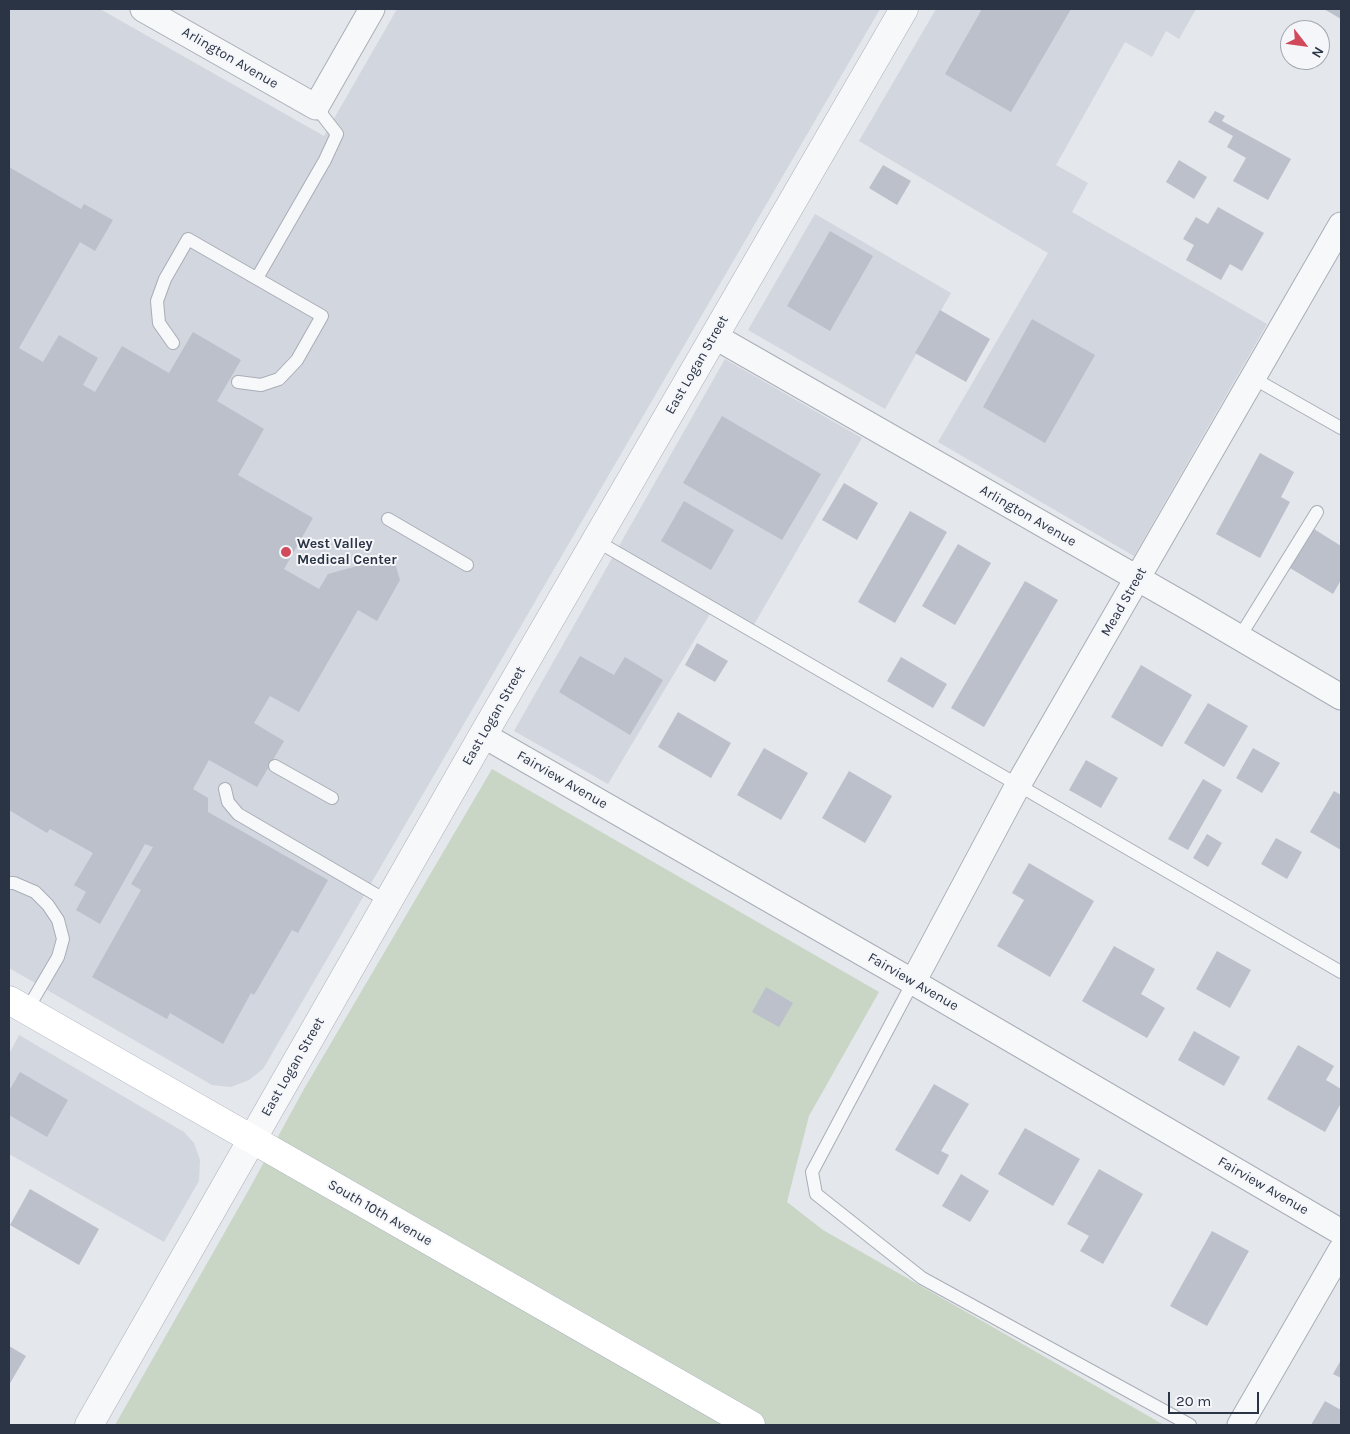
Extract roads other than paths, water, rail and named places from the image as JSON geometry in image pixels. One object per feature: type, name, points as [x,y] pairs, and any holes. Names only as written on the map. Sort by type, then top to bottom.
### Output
[{"type":"main road","name":"South 10th Avenue","points":[[18,1005],[751,1425]]},
{"type":"street","name":"Arlington Avenue","points":[[143,9],[316,107]]},
{"type":"street","points":[[316,107],[372,9]]},
{"type":"street","name":"East Logan Street","points":[[88,1425],[595,540],[904,9]]},
{"type":"street","name":"Mead Street","points":[[913,982],[1018,785],[1341,224]]},
{"type":"street","name":"Arlington Avenue","points":[[714,336],[1341,697]]},
{"type":"street","name":"Fairview Avenue","points":[[483,735],[913,982],[1341,1232]]},
{"type":"street","points":[[1240,1425],[1341,1250]]},
{"type":"lane","points":[[257,278],[326,160],[337,134],[316,107]]},
{"type":"lane","points":[[173,343],[159,323],[157,301],[165,279],[188,239],[322,316],[297,360],[278,379],[261,385],[238,382]]},
{"type":"lane","points":[[1253,378],[1341,428]]},
{"type":"lane","points":[[1239,638],[1317,512]]},
{"type":"lane","points":[[388,519],[467,565]]},
{"type":"lane","points":[[595,540],[1341,972]]},
{"type":"lane","points":[[276,766],[332,798]]},
{"type":"lane","points":[[225,789],[228,802],[238,814],[387,901]]},
{"type":"lane","points":[[9,883],[14,883],[35,892],[48,905],[58,920],[63,939],[58,957],[18,1005]]},
{"type":"lane","points":[[913,982],[812,1172],[816,1194],[922,1278],[1190,1425]]},
{"type":"place","name":"West Valley Medical Center","points":[[286,552]]}]
